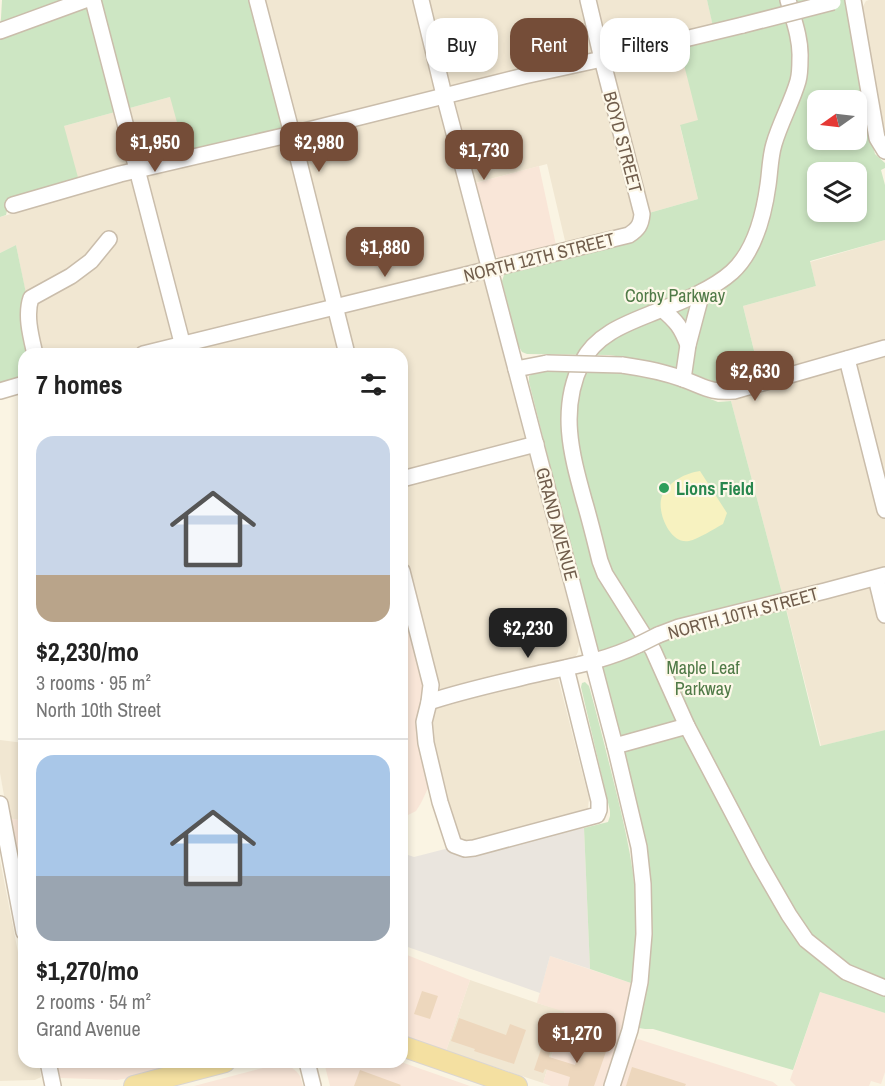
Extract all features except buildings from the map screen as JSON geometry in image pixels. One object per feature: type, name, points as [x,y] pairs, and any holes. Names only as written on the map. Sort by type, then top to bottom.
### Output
[{"type":"main road","points":[[408,1048],[517,1086]]},
{"type":"main road","points":[[134,1086],[202,1068]]},
{"type":"street","points":[[0,31],[85,0]]},
{"type":"street","points":[[93,0],[184,348]]},
{"type":"street","points":[[257,0],[345,348]]},
{"type":"street","name":"GRAND AVENUE","points":[[421,0],[615,746],[639,847],[643,884],[644,934],[640,982],[630,1030],[612,1086]]},
{"type":"street","name":"BOYD STREET","points":[[588,0],[600,51]]},
{"type":"street","points":[[788,0],[801,55],[798,80],[774,146],[768,188],[753,240],[743,259],[732,272],[702,292],[615,329],[602,338],[583,360],[575,380],[569,403],[569,432],[573,458],[600,561],[610,584],[653,650],[687,726],[759,863],[806,940],[846,972],[885,988]]},
{"type":"street","points":[[853,0],[877,138],[885,151]]},
{"type":"street","points":[[690,38],[838,1]]},
{"type":"street","points":[[13,205],[137,170],[600,59]]},
{"type":"street","name":"BOYD STREET","points":[[605,72],[642,214]]},
{"type":"street","name":"NORTH 12TH STREET","points":[[188,348],[334,307],[629,235],[641,224],[642,214]]},
{"type":"street","points":[[34,348],[29,319],[31,298],[71,276],[91,261],[109,239]]},
{"type":"street","points":[[683,379],[688,345],[702,292]]},
{"type":"street","points":[[662,309],[682,329],[688,345]]},
{"type":"street","points":[[516,369],[547,363],[622,365],[645,368],[718,392],[734,390],[885,348]]},
{"type":"street","points":[[847,359],[885,510]]},
{"type":"street","points":[[0,391],[18,386]]},
{"type":"street","points":[[408,477],[536,444]]},
{"type":"street","points":[[880,576],[885,615]]},
{"type":"street","name":"NORTH 10TH STREET","points":[[429,702],[617,654],[679,627],[880,576]]},
{"type":"street","points":[[408,595],[431,685],[424,722],[426,742],[440,802],[454,845],[465,849],[474,848],[597,815],[599,801],[566,668]]},
{"type":"street","points":[[615,746],[687,726]]},
{"type":"street","points":[[0,804],[18,901]]},
{"type":"street","points":[[49,1068],[53,1086]]},
{"type":"street","points":[[308,1068],[313,1086]]},
{"type":"shaded area","points":[[261,0],[707,0],[713,26],[690,32],[690,18],[600,18],[600,72],[687,72],[699,121],[680,126],[698,199],[649,213],[626,228],[566,245],[547,164],[460,187],[579,645],[575,658],[569,663],[441,691],[437,685],[408,614],[408,348],[37,348],[16,245],[0,253],[0,217],[11,214],[16,208],[64,126],[170,97]]},
{"type":"shaded area","points":[[869,0],[885,0],[885,141],[861,10]]},
{"type":"shaded area","points":[[539,166],[556,245],[502,259],[498,258],[494,253],[476,183]]},
{"type":"shaded area","points":[[885,240],[885,567],[782,593],[731,401],[764,391],[743,306],[816,286],[810,262]]},
{"type":"shaded area","points":[[885,583],[885,730],[821,746],[786,608]]},
{"type":"shaded area","points":[[408,620],[427,688],[429,786],[416,811],[408,815]]},
{"type":"shaded area","points":[[554,676],[558,678],[589,799],[588,808],[583,813],[467,845],[460,842],[439,784],[430,725],[432,706]]},
{"type":"shaded area","points":[[0,740],[18,742],[18,820],[8,818],[0,773]]},
{"type":"shaded area","points":[[8,818],[18,820],[18,871]]},
{"type":"shaded area","points":[[584,828],[590,969],[550,956],[540,993],[408,947],[408,855],[414,857],[449,848],[473,854]]},
{"type":"shaded area","points":[[0,860],[18,952],[18,1068],[40,1068],[41,1077],[35,1080],[0,1081]]},
{"type":"shaded area","points":[[408,955],[470,980],[446,1051],[408,1038]]},
{"type":"shaded area","points":[[550,956],[631,983],[621,1038],[604,1086],[551,1086],[543,1083],[565,1012],[537,1003]]},
{"type":"shaded area","points":[[470,980],[565,1011],[543,1083],[446,1051]]},
{"type":"shaded area","points":[[820,992],[885,1013],[885,1072],[881,1084],[871,1081],[869,1086],[796,1086],[790,1080]]},
{"type":"shaded area","points":[[638,1039],[773,1082],[778,1086],[619,1086],[633,1043]]},
{"type":"shaded area","points":[[408,1064],[470,1086],[330,1086],[326,1068],[408,1068]]},
{"type":"shaded area","points":[[55,1068],[162,1068],[117,1080],[57,1076]]},
{"type":"shaded area","points":[[263,1068],[292,1068],[300,1076],[303,1086],[194,1086]]},
{"type":"green space","points":[[2,0],[87,0],[88,4],[102,0],[253,0],[284,131],[186,155],[170,97],[64,126],[79,181],[9,202],[6,215],[0,217]]},
{"type":"green space","name":"Corby Parkway","points":[[707,0],[849,0],[864,90],[807,90],[807,150],[867,150],[867,110],[875,154],[885,163],[885,168],[881,170],[885,185],[885,240],[810,261],[816,286],[743,306],[760,375],[724,385],[663,364],[637,359],[609,355],[527,354],[522,352],[518,345],[502,281],[508,271],[638,237],[647,226],[649,213],[698,199],[680,125],[698,120],[686,72],[690,72],[690,46],[716,40]]},
{"type":"green space","points":[[16,245],[27,298],[31,348],[18,348],[18,378],[0,383],[0,253]]},
{"type":"green space","name":"Maple Leaf Parkway","points":[[597,369],[637,374],[675,385],[718,402],[731,401],[820,746],[885,730],[885,1013],[820,992],[793,1070],[653,1029],[639,1028],[637,1023],[637,808],[529,382],[529,376],[538,371]]},
{"type":"green space","points":[[585,682],[589,686],[599,722],[631,858],[637,932],[631,983],[590,969],[584,828],[608,822],[610,811],[581,687]]},
{"type":"sand","points":[[700,471],[727,513],[723,524],[697,538],[682,541],[676,538],[666,526],[661,510],[662,496],[678,479]]},
{"type":"place","name":"Lions Field","points":[[664,488]]}]
